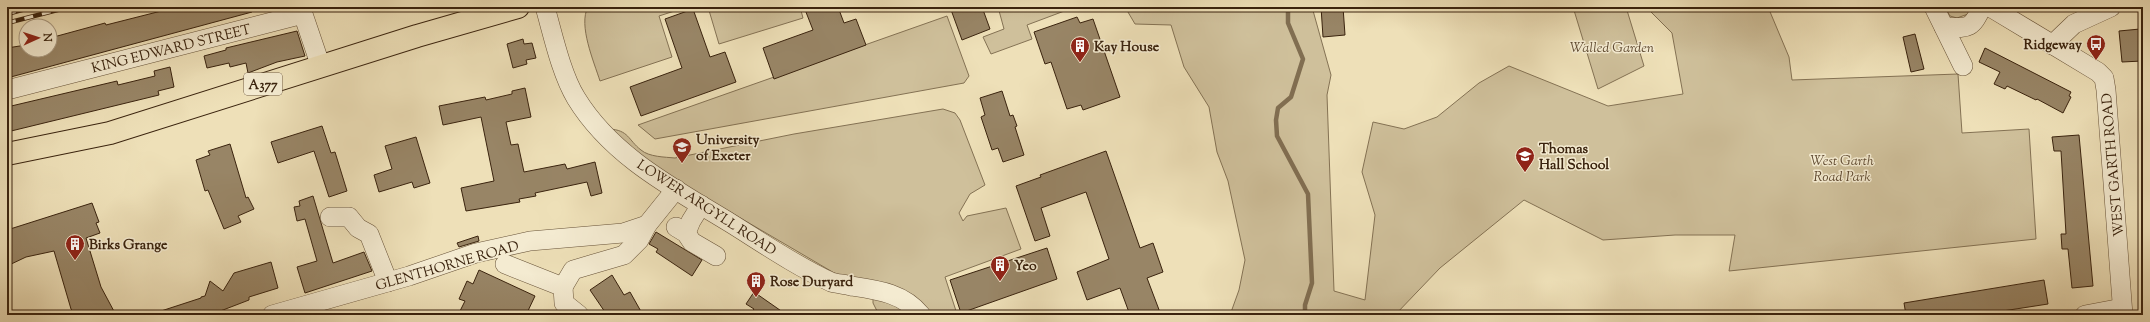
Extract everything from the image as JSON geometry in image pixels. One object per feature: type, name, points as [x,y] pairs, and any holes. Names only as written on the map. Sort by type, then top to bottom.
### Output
[{"type":"highway","name":"A377","points":[[7,154],[110,133],[416,36],[518,7]]},
{"type":"street","name":"LOWER ARGYLL ROAD","points":[[545,7],[564,70],[575,97],[583,109],[613,144],[656,178],[774,251],[832,282],[887,292],[913,306],[921,315]]},
{"type":"street","points":[[1934,7],[1963,66]]},
{"type":"street","points":[[1944,27],[1969,26],[1975,22],[1982,7]]},
{"type":"street","name":"WEST GARTH ROAD","points":[[1990,7],[2098,72],[2104,78],[2122,312]]},
{"type":"street","points":[[2052,45],[2074,24],[2111,7]]},
{"type":"street","name":"KING EDWARD STREET","points":[[7,90],[303,14],[321,67]]},
{"type":"street","points":[[579,315],[564,303],[563,287],[573,270],[624,255],[639,240],[647,225],[676,190]]},
{"type":"street","points":[[701,205],[691,221],[681,230],[692,242],[716,256]]},
{"type":"street","points":[[330,217],[349,217],[358,228],[369,234],[388,282]]},
{"type":"street","name":"GLENTHORNE ROAD","points":[[272,315],[388,282],[476,253],[530,241],[623,234],[647,225]]},
{"type":"street","points":[[505,264],[563,287]]},
{"type":"street","points":[[2085,315],[2122,312]]},
{"type":"green space","points":[[588,7],[687,7],[659,16],[672,57],[600,81],[586,33],[585,15]]},
{"type":"green space","points":[[708,7],[800,7],[803,18],[719,44]]},
{"type":"green space","points":[[998,7],[1075,7],[1027,25],[1032,39],[991,54],[983,37],[1004,29]]},
{"type":"green space","name":"West Garth Road Park","points":[[1125,7],[1312,7],[1331,75],[1327,95],[1334,291],[1365,300],[1375,215],[1362,172],[1373,122],[1404,129],[1437,117],[1479,83],[1509,66],[1608,106],[1683,94],[1672,33],[1646,7],[1768,7],[1789,57],[1792,80],[1958,74],[1962,133],[2029,129],[2036,239],[1729,271],[1735,235],[1675,235],[1603,240],[1524,200],[1440,268],[1395,315],[1230,315],[1239,290],[1245,260],[1228,181],[1217,152],[1209,107],[1184,67],[1171,25],[1135,24]]},
{"type":"green space","name":"Walled Garden","points":[[1573,7],[1626,7],[1644,66],[1598,89]]},
{"type":"green space","points":[[1945,7],[1969,7],[1970,9],[1968,14],[1957,18],[1950,16]]},
{"type":"green space","points":[[947,16],[969,76],[964,83],[655,139],[638,125]]},
{"type":"green space","points":[[943,109],[955,113],[960,120],[985,185],[970,194],[959,213],[963,221],[967,216],[1006,208],[1021,249],[945,277],[957,314],[955,315],[879,315],[873,303],[873,282],[836,274],[643,161],[609,129],[621,131],[641,150],[648,154],[675,158],[794,134]]},
{"type":"building","points":[[177,7],[252,7],[252,12],[7,78],[7,48],[18,46],[18,58],[58,58],[58,36],[105,23],[106,25]]},
{"type":"building","points":[[804,7],[838,7],[844,23],[856,19],[866,45],[774,79],[763,48],[813,30]]},
{"type":"building","points":[[950,7],[982,7],[990,29],[962,40]]},
{"type":"building","points":[[1321,7],[1343,7],[1345,35],[1323,37]]},
{"type":"building","points":[[693,9],[710,57],[725,52],[736,82],[641,116],[630,87],[682,68],[665,19]]},
{"type":"building","name":"Kay House","points":[[1077,17],[1080,23],[1093,19],[1120,97],[1083,110],[1081,105],[1067,109],[1051,62],[1045,64],[1034,32]]},
{"type":"building","points":[[2140,29],[2142,61],[2122,62],[2119,31]]},
{"type":"building","points":[[297,31],[305,56],[277,62],[248,73],[246,63],[230,67],[229,63],[207,68],[204,56],[226,50],[226,48]]},
{"type":"building","points":[[1915,34],[1924,69],[1911,72],[1903,37]]},
{"type":"building","points":[[523,39],[524,44],[532,43],[536,58],[526,60],[527,64],[513,68],[507,44]]},
{"type":"building","points":[[1985,48],[2071,92],[2069,96],[2071,97],[2063,113],[2037,99],[2036,100],[2007,86],[2005,89],[1994,84],[2000,72],[1979,62]]},
{"type":"building","points":[[170,67],[174,87],[158,91],[159,95],[7,132],[7,107],[117,81],[118,85],[155,76],[154,71]]},
{"type":"building","points":[[525,88],[531,117],[506,122],[511,145],[518,144],[524,172],[565,164],[567,169],[595,162],[602,193],[591,196],[587,182],[535,193],[536,196],[519,199],[520,202],[466,211],[461,188],[494,181],[481,117],[443,125],[439,106],[485,97],[486,100],[512,94],[512,91]]},
{"type":"building","points":[[1002,91],[1010,116],[1013,115],[1017,126],[1015,127],[1024,155],[1003,162],[998,148],[992,150],[981,117],[985,115],[980,98]]},
{"type":"building","points":[[322,126],[331,153],[335,152],[347,191],[329,197],[314,151],[278,163],[271,142]]},
{"type":"building","points":[[2079,135],[2093,286],[2072,288],[2068,249],[2062,249],[2061,234],[2066,234],[2061,151],[2054,151],[2052,137]]},
{"type":"building","points":[[416,137],[430,183],[414,188],[412,182],[379,192],[374,175],[392,169],[385,146]]},
{"type":"building","points":[[230,144],[246,198],[248,197],[254,209],[238,216],[241,222],[224,229],[208,190],[205,191],[196,160],[210,155],[208,151]]},
{"type":"building","points":[[1106,151],[1140,248],[1153,243],[1163,272],[1147,278],[1161,315],[1130,315],[1120,288],[1087,300],[1077,272],[1109,259],[1086,192],[1041,208],[1050,236],[1035,241],[1016,186],[1041,177],[1040,175]]},
{"type":"building","points":[[313,196],[333,263],[364,252],[372,271],[305,293],[297,267],[317,261],[305,219],[297,221],[294,207],[300,206],[299,201]]},
{"type":"building","name":"Birks Grange","points":[[92,203],[99,222],[96,223],[100,233],[86,238],[101,287],[116,315],[76,315],[71,309],[54,251],[26,257],[7,266],[7,230]]},
{"type":"building","points":[[656,232],[702,260],[692,276],[656,252],[658,249],[649,244]]},
{"type":"building","points":[[478,236],[479,241],[459,247],[457,243]]},
{"type":"building","name":"Yeo","points":[[1047,248],[1057,279],[961,313],[950,280]]},
{"type":"building","points":[[271,262],[278,288],[249,297],[249,300],[210,315],[158,315],[158,312],[205,296],[210,281],[223,291],[234,273]]},
{"type":"building","points":[[479,270],[535,296],[526,315],[458,315],[465,301],[459,299],[467,281],[473,284]]},
{"type":"building","points":[[612,275],[624,295],[630,292],[643,315],[607,315],[590,290]]},
{"type":"building","points":[[2044,280],[2048,304],[1977,315],[1906,315],[1904,303]]},
{"type":"building","name":"Rose Duryard","points":[[754,292],[787,315],[749,315],[754,309],[746,304]]},
{"type":"waterway","points":[[1288,7],[1288,23],[1303,59],[1291,97],[1278,108],[1276,120],[1277,136],[1308,194],[1312,283],[1305,305],[1305,315]]},
{"type":"railway","points":[[7,14],[33,7]]},
{"type":"railway","points":[[7,23],[69,7]]},
{"type":"place","name":"Ridgeway","points":[[2096,61]]},
{"type":"place","name":"Kay House","points":[[1080,63]]},
{"type":"place","name":"University of Exeter","points":[[682,164]]},
{"type":"place","name":"Thomas Hall School","points":[[1525,173]]},
{"type":"place","name":"Birks Grange","points":[[75,261]]},
{"type":"place","name":"Yeo","points":[[1000,282]]},
{"type":"place","name":"Rose Duryard","points":[[756,298]]}]
